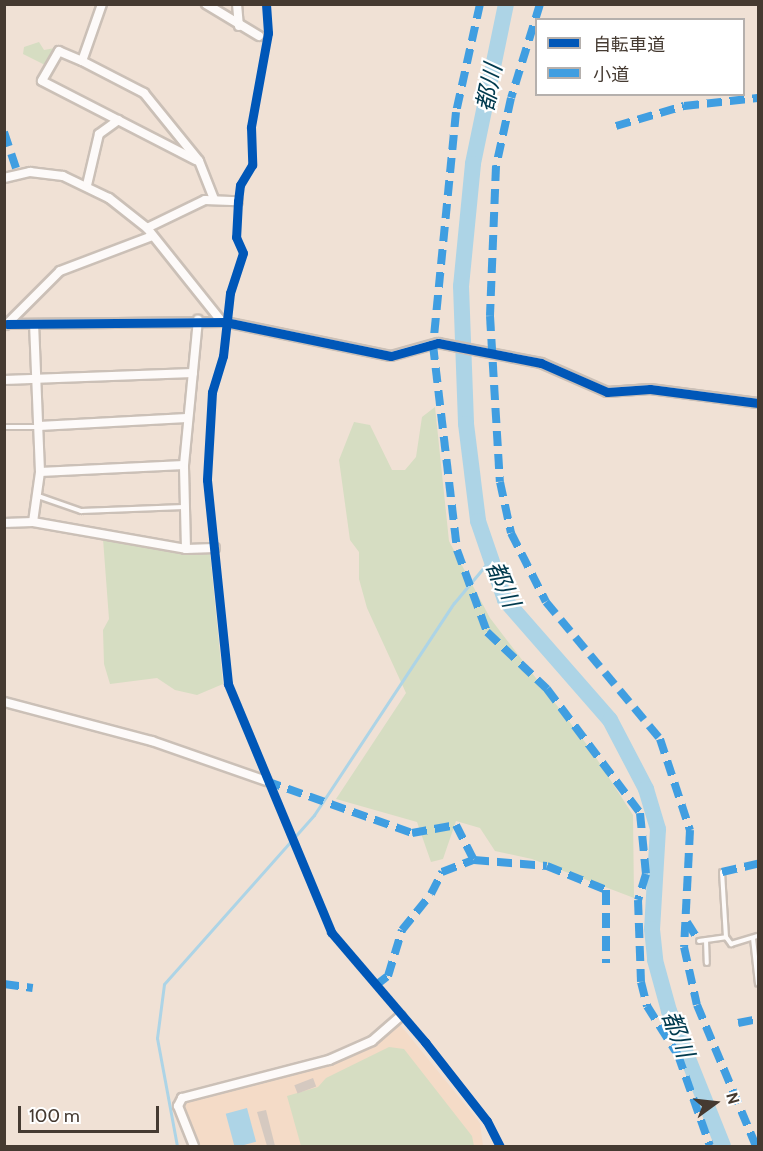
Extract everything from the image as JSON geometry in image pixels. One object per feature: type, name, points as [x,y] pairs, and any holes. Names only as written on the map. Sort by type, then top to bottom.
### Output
[{"type":"street","points":[[82,61],[102,4]]},
{"type":"street","points":[[206,4],[259,36]]},
{"type":"street","points":[[237,4],[239,26]]},
{"type":"street","points":[[199,161],[42,81],[59,51],[144,93],[199,161],[214,199]]},
{"type":"street","points":[[87,185],[99,134],[118,120]]},
{"type":"street","points":[[4,178],[41,172],[87,185],[150,232],[222,322]]},
{"type":"street","points":[[6,325],[60,271],[150,232],[173,213],[214,199],[238,201]]},
{"type":"street","points":[[186,549],[184,465],[198,321]]},
{"type":"street","points":[[6,325],[222,322],[391,356],[438,343],[541,363],[607,392],[650,389],[759,403]]},
{"type":"street","points":[[33,324],[40,472],[33,522]]},
{"type":"street","points":[[4,380],[192,373]]},
{"type":"street","points":[[39,426],[187,418]]},
{"type":"street","points":[[40,472],[184,465]]},
{"type":"street","points":[[4,523],[33,522],[186,549],[215,548]]},
{"type":"street","points":[[4,702],[152,741],[266,781]]},
{"type":"street","points":[[194,1146],[178,1106],[182,1098],[338,1057],[372,1041],[401,1016]]},
{"type":"lane","points":[[4,427],[39,426]]},
{"type":"lane","points":[[37,496],[81,511],[184,507]]},
{"type":"lane","points":[[722,872],[726,937],[731,944],[759,936]]},
{"type":"lane","points":[[699,941],[726,937]]},
{"type":"lane","points":[[753,938],[759,984]]},
{"type":"lane","points":[[706,940],[707,963]]},
{"type":"shaded area","points":[[398,1022],[480,1123],[483,1146],[197,1146],[181,1106],[185,1101],[337,1061],[366,1048]]},
{"type":"green space","points":[[39,42],[44,50],[55,48],[47,66],[23,54],[24,47]]},
{"type":"green space","points":[[435,407],[449,541],[490,618],[591,750],[633,815],[634,898],[532,859],[495,851],[480,828],[456,821],[443,859],[431,862],[417,822],[336,799],[406,693],[367,608],[359,579],[359,552],[350,540],[339,460],[354,422],[370,425],[392,470],[405,470],[416,457],[422,417]]},
{"type":"green space","points":[[103,539],[144,541],[180,554],[210,553],[223,684],[197,695],[175,690],[157,678],[110,684],[104,664],[103,630],[109,619]]},
{"type":"green space","points":[[389,1047],[404,1049],[472,1136],[474,1146],[301,1146],[287,1096],[318,1087],[326,1078]]},
{"type":"water","points":[[247,1108],[256,1142],[234,1146],[226,1114]]},
{"type":"building","points":[[313,1078],[316,1086],[298,1094],[294,1085]]},
{"type":"building","points":[[266,1110],[275,1146],[267,1146],[257,1112]]},
{"type":"waterway","name":"都川","points":[[506,4],[473,164],[461,286],[466,424],[478,521],[505,600],[610,720],[646,789],[658,829],[652,929],[655,960],[669,1011],[723,1146]]},
{"type":"waterway","points":[[177,1146],[157,1038],[164,984],[314,815],[454,603],[489,561]]},
{"type":"marked path","points":[[480,4],[456,112],[433,345],[457,550],[487,632],[547,689],[640,813],[646,874],[638,900],[641,982],[647,1006],[678,1055],[710,1146]]},
{"type":"marked path","points":[[536,18],[540,4]]},
{"type":"marked path","points":[[535,20],[511,98],[496,166],[490,316],[500,482],[511,533],[546,602],[660,739],[690,830],[684,947],[697,1005],[756,1146]]},
{"type":"marked path","points":[[616,126],[684,106],[758,98]]},
{"type":"marked path","points":[[4,132],[18,174]]},
{"type":"marked path","points":[[266,781],[412,833],[456,825],[474,860]]},
{"type":"marked path","points":[[375,986],[388,976],[402,930],[431,894],[442,872],[474,860],[547,866],[606,890],[606,963]]},
{"type":"marked path","points":[[722,872],[758,864]]},
{"type":"marked path","points":[[687,922],[699,941]]},
{"type":"marked path","points":[[4,984],[33,988]]},
{"type":"marked path","points":[[738,1023],[758,1019]]},
{"type":"cycle path","points":[[266,4],[268,33],[251,127],[252,165],[240,185],[238,201],[236,237],[243,253],[230,293],[223,356],[212,392],[207,480],[228,684],[331,932],[425,1042],[487,1121],[500,1146]]},
{"type":"cycle path","points":[[7,324],[225,322],[391,356],[438,343],[541,363],[607,392],[650,389],[758,403]]}]
